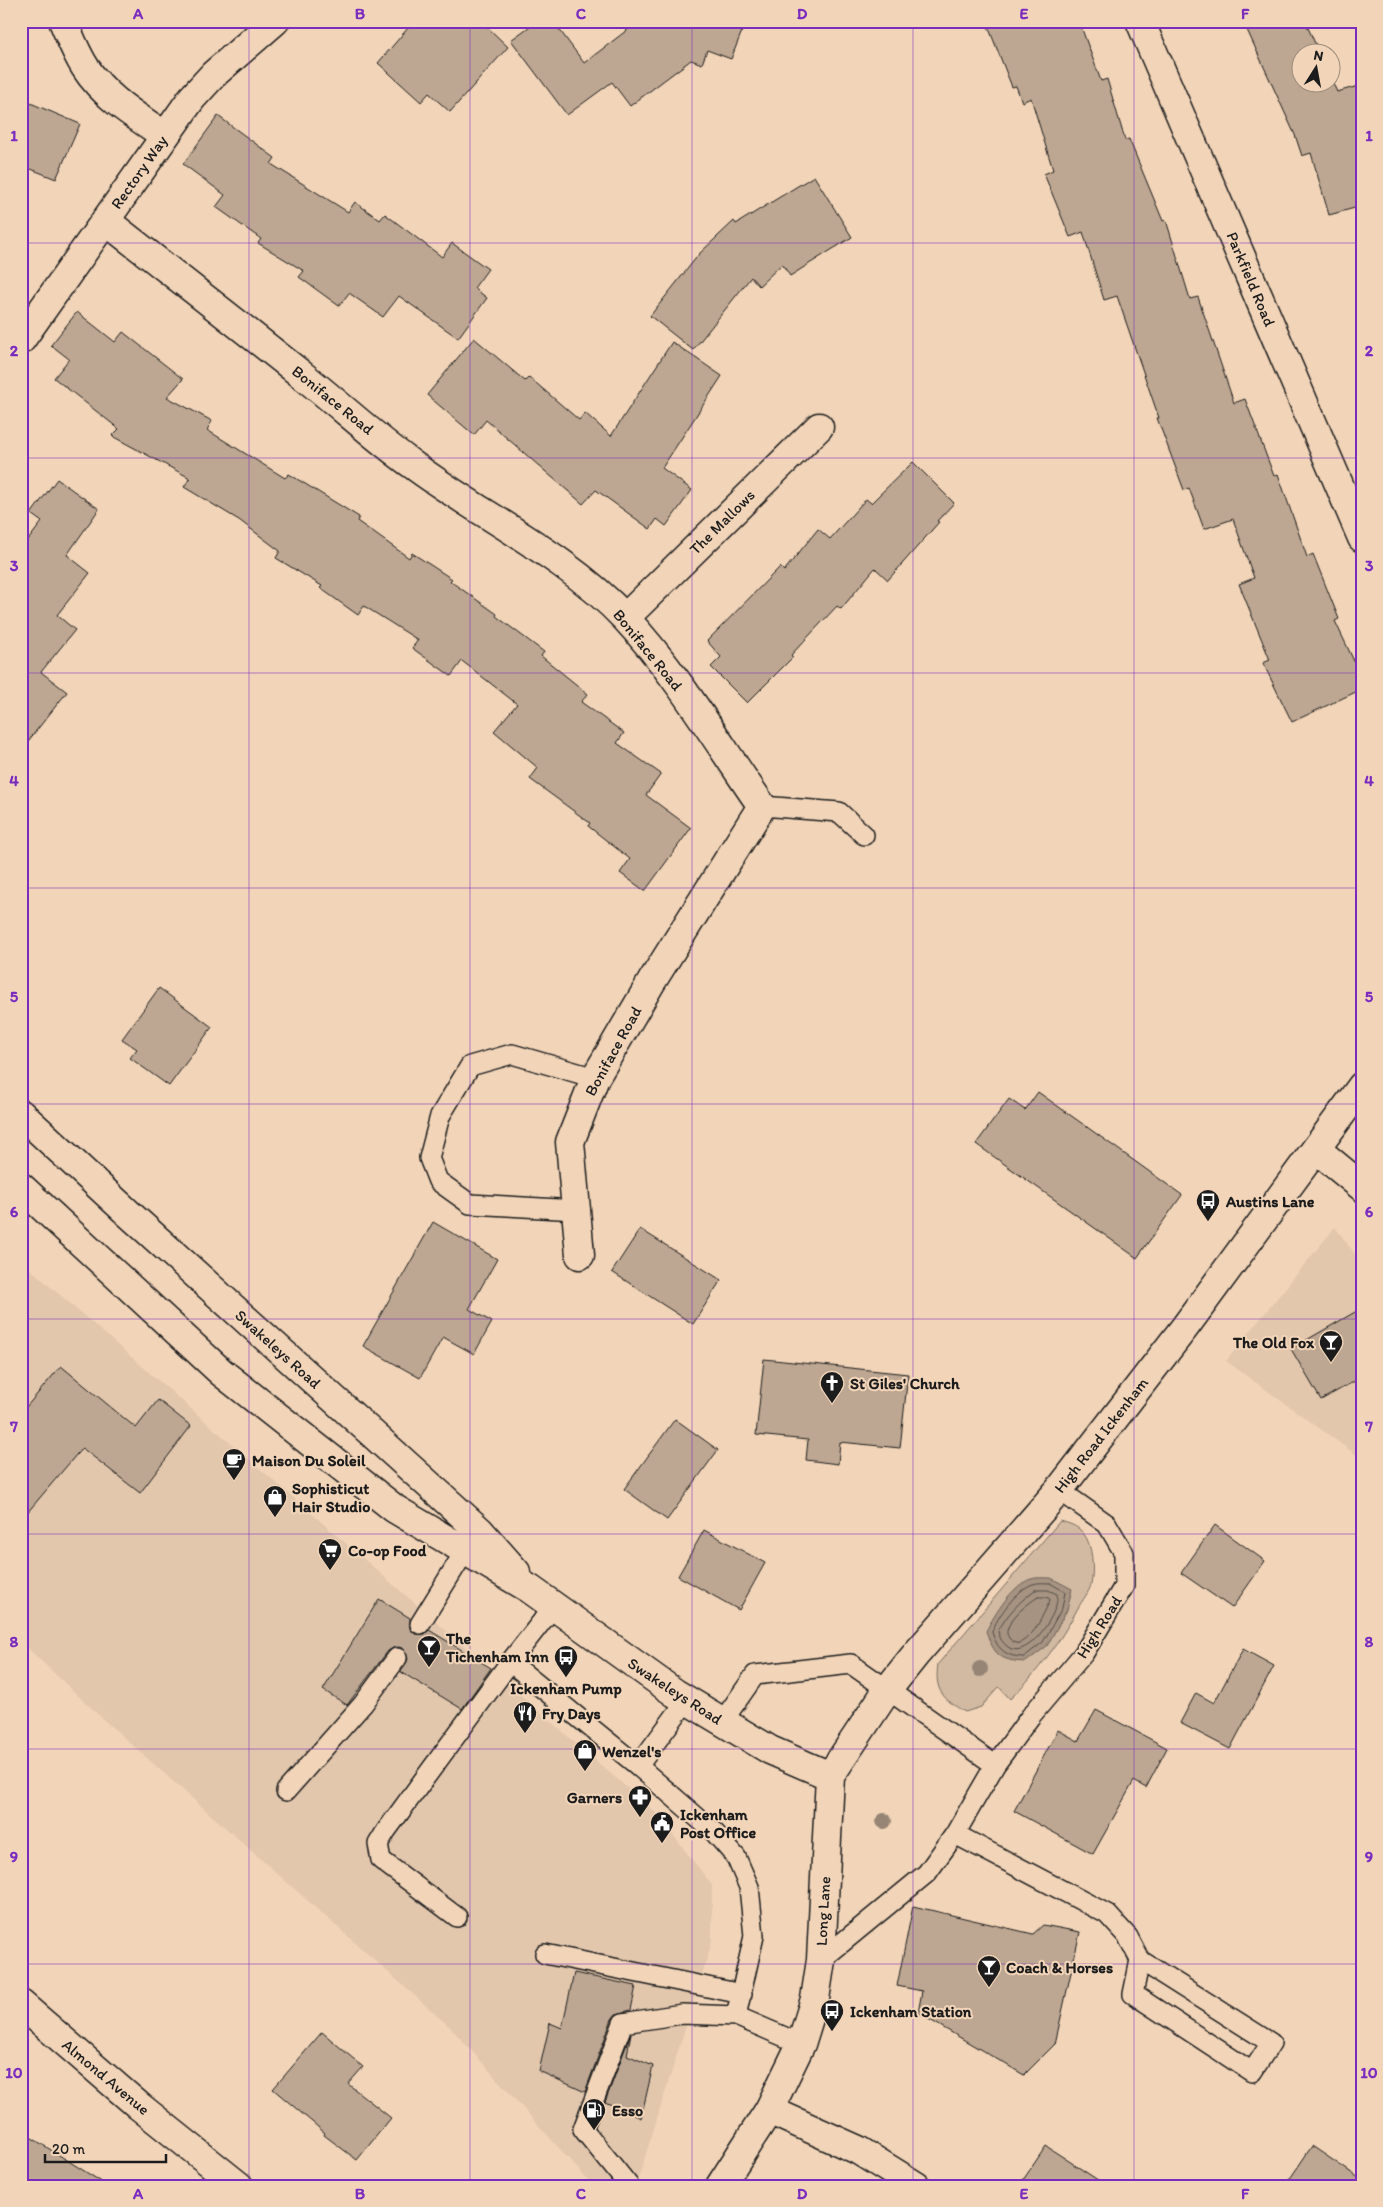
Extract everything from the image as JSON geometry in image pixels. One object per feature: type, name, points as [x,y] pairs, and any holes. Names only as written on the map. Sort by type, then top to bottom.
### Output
[{"type":"street","points":[[63,21],[85,68],[101,88],[164,135]]},
{"type":"street","name":"Rectory Way","points":[[21,340],[106,221],[164,135],[214,74],[275,21]]},
{"type":"street","name":"Parkfield Road","points":[[1140,21],[1362,538]]},
{"type":"street","name":"Boniface Road","points":[[106,221],[303,376],[410,464],[533,543],[584,581],[625,618],[662,661],[762,806],[652,981],[595,1078],[570,1142],[580,1254]]},
{"type":"street","name":"The Mallows","points":[[625,618],[818,427]]},
{"type":"street","name":"High Road Ickenham","points":[[830,1776],[888,1689],[916,1654],[1059,1490],[1185,1327],[1362,1086]]},
{"type":"street","name":"Swakeleys Road","points":[[21,1114],[128,1214],[480,1531],[530,1589]]},
{"type":"street","points":[[1316,1149],[1362,1187]]},
{"type":"street","name":"Swakeleys Road","points":[[21,1188],[221,1372],[395,1509],[530,1589],[687,1700],[722,1722],[770,1750],[830,1776]]},
{"type":"street","name":"Long Lane","points":[[720,2186],[769,2110],[801,2044],[815,1999],[821,1960],[830,1776]]},
{"type":"street","name":"Almond Avenue","points":[[21,2004],[139,2106],[239,2186]]},
{"type":"street","points":[[769,2110],[858,2150],[916,2186]]},
{"type":"lane","points":[[762,806],[839,812],[864,835]]},
{"type":"lane","points":[[576,1210],[470,1204],[438,1181],[429,1158],[440,1116],[470,1066],[512,1054],[595,1078]]},
{"type":"lane","name":"High Road","points":[[821,1960],[927,1873],[954,1834],[995,1765],[1030,1717],[1084,1654],[1124,1586],[1124,1553],[1107,1524],[1059,1490]]},
{"type":"lane","points":[[420,1624],[465,1551]]},
{"type":"lane","points":[[457,1917],[382,1860],[378,1844],[386,1830],[510,1662],[554,1606]]},
{"type":"lane","points":[[286,1791],[363,1704],[397,1658]]},
{"type":"lane","points":[[510,1662],[638,1766],[714,1832],[736,1856],[749,1887],[754,1936],[736,2016]]},
{"type":"lane","points":[[722,1722],[755,1675],[851,1664],[995,1765]]},
{"type":"lane","points":[[638,1766],[687,1700]]},
{"type":"lane","points":[[954,1834],[1107,1914],[1128,1937],[1140,1960],[1271,2043],[1252,2072],[1132,1994],[1140,1960]]},
{"type":"lane","points":[[545,1954],[742,1994]]},
{"type":"lane","points":[[629,2186],[583,2129],[622,2023],[682,2014],[736,2016],[801,2044]]},
{"type":"shaded area","points":[[1335,1227],[1362,1264],[1362,1459],[1226,1361]]},
{"type":"shaded area","points":[[21,1261],[655,1812],[712,1885],[712,1942],[636,2186],[593,2186],[451,2028],[104,1720],[21,1642]]},
{"type":"shaded area","points":[[1060,1521],[1078,1528],[1089,1544],[1092,1572],[1089,1591],[1048,1656],[1010,1699],[999,1687],[981,1707],[965,1712],[951,1703],[939,1688],[937,1681],[938,1664]]},
{"type":"water","points":[[1035,1578],[1051,1578],[1072,1589],[1067,1610],[1047,1646],[1026,1662],[1010,1660],[999,1655],[992,1646],[986,1631],[999,1609],[1017,1587],[1024,1582]]},
{"type":"building","points":[[414,21],[481,21],[508,47],[450,112],[429,93],[421,102],[378,63]]},
{"type":"building","points":[[537,21],[553,21],[584,63],[639,21],[746,21],[731,59],[707,50],[702,64],[691,60],[630,106],[612,82],[567,115],[511,40]]},
{"type":"building","points":[[986,21],[1079,21],[1101,81],[1107,79],[1125,140],[1129,139],[1163,221],[1166,220],[1190,299],[1198,297],[1234,403],[1245,399],[1274,476],[1278,474],[1307,557],[1313,554],[1339,619],[1335,621],[1362,678],[1362,689],[1292,722],[1263,663],[1270,660],[1239,584],[1254,578],[1233,519],[1204,529],[1189,488],[1184,490],[1157,418],[1159,418],[1117,296],[1104,300],[1083,232],[1070,237],[1044,174],[1053,170],[1031,98],[1022,102],[1016,86],[1012,87]]},
{"type":"building","points":[[1243,21],[1305,21],[1314,42],[1290,42],[1290,92],[1340,92],[1362,85],[1362,206],[1329,215],[1311,153],[1302,156],[1295,135]]},
{"type":"building","points":[[21,99],[80,124],[56,179],[21,165]]},
{"type":"building","points":[[218,116],[275,158],[271,164],[348,212],[355,202],[380,220],[385,214],[442,257],[452,243],[488,269],[474,288],[487,298],[458,338],[399,296],[383,317],[349,293],[339,306],[299,277],[304,271],[258,243],[261,239],[216,207],[225,195],[183,164]]},
{"type":"building","points":[[814,176],[852,237],[790,276],[782,264],[759,286],[751,277],[693,350],[650,316],[700,253],[734,221],[736,224]]},
{"type":"building","points":[[77,312],[115,342],[123,332],[183,379],[167,397],[212,421],[207,430],[285,478],[289,474],[359,517],[357,521],[409,558],[412,553],[452,579],[450,581],[497,614],[496,616],[544,652],[541,656],[588,694],[581,702],[624,733],[617,743],[661,774],[646,795],[691,828],[645,891],[620,873],[630,859],[588,826],[590,823],[530,779],[538,768],[494,731],[517,704],[462,661],[451,676],[412,648],[418,640],[364,606],[358,615],[320,588],[322,586],[276,558],[280,551],[239,520],[184,487],[190,478],[112,436],[119,429],[54,378],[69,359],[51,345]]},
{"type":"building","points":[[474,338],[525,381],[529,377],[579,420],[585,413],[611,436],[672,342],[722,376],[662,468],[692,490],[666,526],[657,519],[650,529],[596,490],[583,504],[486,420],[474,435],[427,395]]},
{"type":"building","points":[[913,462],[954,503],[888,580],[875,568],[841,609],[837,606],[791,655],[793,657],[747,703],[711,667],[721,657],[707,641],[780,567],[784,571],[818,529],[830,539],[866,499],[871,503]]},
{"type":"building","points":[[57,479],[99,509],[67,555],[90,573],[57,615],[75,630],[41,672],[67,692],[21,750],[21,549],[42,522],[31,514]]},
{"type":"building","points":[[159,988],[212,1027],[169,1086],[130,1058],[137,1049],[122,1039]]},
{"type":"building","points":[[1038,1092],[1182,1195],[1137,1258],[976,1144],[1009,1099],[1025,1110]]},
{"type":"building","points":[[433,1222],[497,1259],[469,1309],[492,1322],[474,1354],[443,1337],[420,1378],[363,1346]]},
{"type":"building","points":[[640,1229],[721,1280],[693,1324],[612,1272]]},
{"type":"building","name":"The Old Fox","points":[[1362,1308],[1362,1377],[1321,1400],[1291,1349]]},
{"type":"building","name":"St Giles' Church","points":[[764,1359],[908,1374],[900,1448],[840,1442],[838,1464],[806,1460],[808,1440],[756,1435]]},
{"type":"building","points":[[61,1366],[136,1428],[158,1400],[191,1426],[140,1493],[82,1448],[21,1520],[21,1413]]},
{"type":"building","points":[[675,1419],[718,1450],[667,1520],[624,1489]]},
{"type":"building","points":[[1215,1525],[1265,1561],[1232,1608],[1181,1573]]},
{"type":"building","points":[[704,1530],[765,1563],[739,1610],[678,1576]]},
{"type":"building","points":[[379,1599],[410,1618],[410,1629],[415,1634],[425,1634],[429,1630],[491,1668],[462,1709],[401,1672],[408,1659],[404,1649],[399,1647],[388,1651],[347,1705],[323,1690]]},
{"type":"building","points":[[1243,1649],[1274,1666],[1230,1749],[1180,1723],[1196,1693],[1214,1703]]},
{"type":"building","points":[[1096,1710],[1167,1748],[1146,1788],[1134,1781],[1093,1854],[1014,1811],[1058,1730],[1078,1741]]},
{"type":"building","name":"Coach & Horses","points":[[913,1906],[1033,1934],[1043,1925],[1080,1932],[1055,2044],[1024,2075],[918,2013],[922,1991],[897,1986]]},
{"type":"building","points":[[574,1973],[636,1986],[631,2010],[616,2014],[612,2019],[585,2092],[539,2071],[550,2023],[562,2028]]},
{"type":"building","points":[[322,2032],[363,2067],[348,2084],[391,2118],[357,2160],[324,2135],[325,2133],[273,2089]]},
{"type":"building","points":[[631,2033],[627,2055],[653,2066],[641,2118],[605,2102]]},
{"type":"building","points":[[21,2131],[108,2186],[21,2186]]},
{"type":"building","points":[[1046,2146],[1107,2186],[1019,2186]]},
{"type":"building","points":[[1312,2146],[1362,2180],[1362,2186],[1285,2186]]},
{"type":"place","name":"Austins Lane","points":[[1208,1222]]},
{"type":"place","name":"The Old Fox","points":[[1331,1363]]},
{"type":"place","name":"St Giles' Church","points":[[832,1404]]},
{"type":"place","name":"Maison Du Soleil","points":[[234,1481]]},
{"type":"place","name":"Sophisticut Hair Studio","points":[[275,1518]]},
{"type":"place","name":"Co-op Food","points":[[330,1571]]},
{"type":"place","name":"The Tichenham Inn","points":[[429,1668]]},
{"type":"place","name":"Ickenham Pump","points":[[566,1678]]},
{"type":"place","name":"Fry Days","points":[[525,1734]]},
{"type":"place","name":"Wenzel's","points":[[585,1772]]},
{"type":"place","name":"Garners","points":[[640,1818]]},
{"type":"place","name":"Ickenham Post Office","points":[[662,1844]]},
{"type":"place","name":"Coach & Horses","points":[[989,1988]]},
{"type":"place","name":"Ickenham Station","points":[[832,2032]]},
{"type":"place","name":"Esso","points":[[594,2131]]}]
